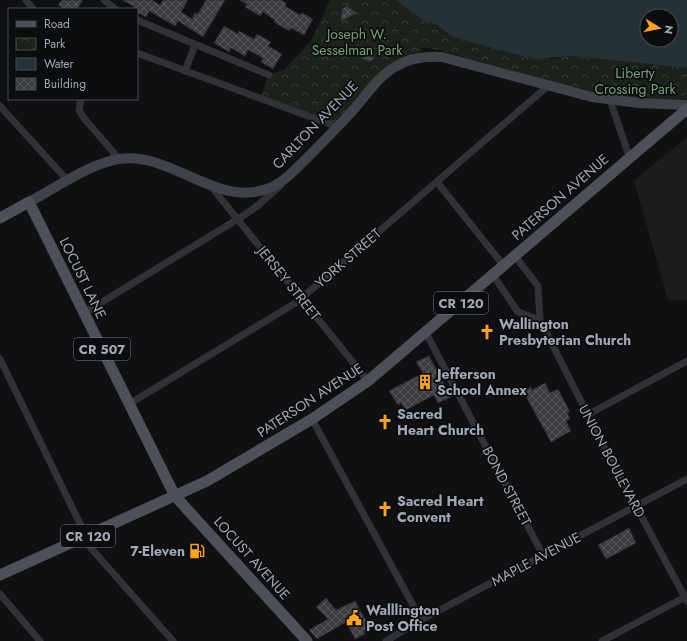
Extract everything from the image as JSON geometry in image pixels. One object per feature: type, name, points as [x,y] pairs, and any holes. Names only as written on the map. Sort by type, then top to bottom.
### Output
[{"type":"main road","name":"PATERSON AVENUE","points":[[0,575],[175,496],[239,463],[312,419],[368,381],[504,266],[629,156],[687,109]]},
{"type":"main road","name":"CARLTON AVENUE","points":[[0,218],[29,202]]},
{"type":"main road","name":"LOCUST LANE","points":[[29,202],[175,496]]},
{"type":"main road","name":"LOCUST AVENUE","points":[[175,496],[307,641]]},
{"type":"street","points":[[26,0],[32,8]]},
{"type":"street","points":[[104,0],[114,8]]},
{"type":"street","points":[[138,20],[269,75]]},
{"type":"street","points":[[185,71],[196,45]]},
{"type":"street","points":[[138,53],[338,127]]},
{"type":"street","name":"CARLTON AVENUE","points":[[29,202],[98,165],[120,159],[150,160],[224,190],[249,193],[273,187],[288,177],[338,127],[386,74],[395,66],[418,58],[442,57],[548,86],[610,100],[687,105]]},
{"type":"street","name":"YORK STREET","points":[[129,404],[302,299],[548,86]]},
{"type":"street","points":[[81,100],[80,110],[84,118],[120,159]]},
{"type":"street","points":[[610,100],[629,156]]},
{"type":"street","points":[[0,106],[68,181]]},
{"type":"street","points":[[84,313],[238,220],[256,207],[288,177]]},
{"type":"street","points":[[437,182],[504,266]]},
{"type":"street","name":"JERSEY STREET","points":[[210,185],[368,381]]},
{"type":"street","name":"UNION BOULEVARD","points":[[515,256],[538,286],[540,320],[587,415],[686,598]]},
{"type":"street","points":[[493,275],[518,312],[540,320]]},
{"type":"street","name":"BOND STREET","points":[[426,333],[543,555]]},
{"type":"street","points":[[0,359],[84,537],[173,641]]},
{"type":"street","points":[[587,415],[687,361]]},
{"type":"street","points":[[312,419],[421,620]]},
{"type":"street","name":"MAPLE AVENUE","points":[[386,641],[421,620],[687,479]]},
{"type":"street","points":[[0,594],[40,641]]},
{"type":"street","points":[[602,641],[686,598]]},
{"type":"shaded area","points":[[687,137],[687,300],[668,300],[634,181]]},
{"type":"green space","name":"Joseph W. Sesselman Park","points":[[330,0],[395,0],[423,20],[437,25],[453,37],[550,59],[571,56],[687,68],[687,99],[655,100],[645,97],[643,99],[620,97],[546,82],[511,70],[435,49],[423,48],[418,58],[395,67],[338,127],[260,98],[269,75],[284,70],[311,41]]},
{"type":"water","points":[[395,0],[687,0],[687,68],[571,56],[534,59],[453,37],[437,25],[423,20]]},
{"type":"building","points":[[62,0],[83,0],[78,8],[63,8],[58,5]]},
{"type":"building","points":[[122,0],[152,0],[160,5],[163,0],[188,0],[181,12],[192,19],[195,13],[198,14],[206,0],[225,0],[203,37],[178,21],[175,26],[149,11],[146,17],[138,13],[138,8],[134,8],[135,7]]},
{"type":"building","points":[[239,0],[281,0],[286,3],[285,6],[300,15],[302,13],[313,19],[304,35],[291,28],[289,31],[274,22],[275,20],[263,12],[260,16],[245,7],[247,4]]},
{"type":"building","points":[[347,6],[357,13],[341,21],[342,9]]},
{"type":"building","points":[[224,26],[238,34],[239,31],[254,39],[257,34],[271,42],[268,46],[282,54],[273,69],[261,62],[263,58],[248,50],[245,56],[231,48],[229,52],[214,43]]},
{"type":"building","points":[[369,50],[374,53],[374,59],[369,62],[363,59],[364,52]]},
{"type":"building","name":"Jefferson School Annex","points":[[429,356],[451,397],[438,403],[434,395],[406,410],[401,403],[398,405],[389,391],[423,373],[416,362]]},
{"type":"building","points":[[545,383],[550,393],[558,389],[570,412],[567,413],[570,419],[566,421],[571,431],[551,442],[523,391],[531,387],[532,390]]},
{"type":"building","points":[[629,528],[636,543],[606,559],[598,545]]},
{"type":"building","points":[[326,598],[336,610],[355,601],[370,628],[364,631],[365,634],[355,639],[346,622],[317,639],[309,630],[328,619],[316,607]]},
{"type":"place","name":"Wallington Presbyterian Church","points":[[487,332]]},
{"type":"place","name":"Jefferson School Annex","points":[[425,382]]},
{"type":"place","name":"Sacred Heart Church","points":[[385,422]]},
{"type":"place","name":"Sacred Heart Convent","points":[[385,509]]},
{"type":"place","name":"7-Eleven","points":[[197,551]]},
{"type":"place","name":"Walllington Post Office","points":[[354,618]]},
{"type":"park label","name":"Liberty Crossing Park","points":[[635,82]]}]
